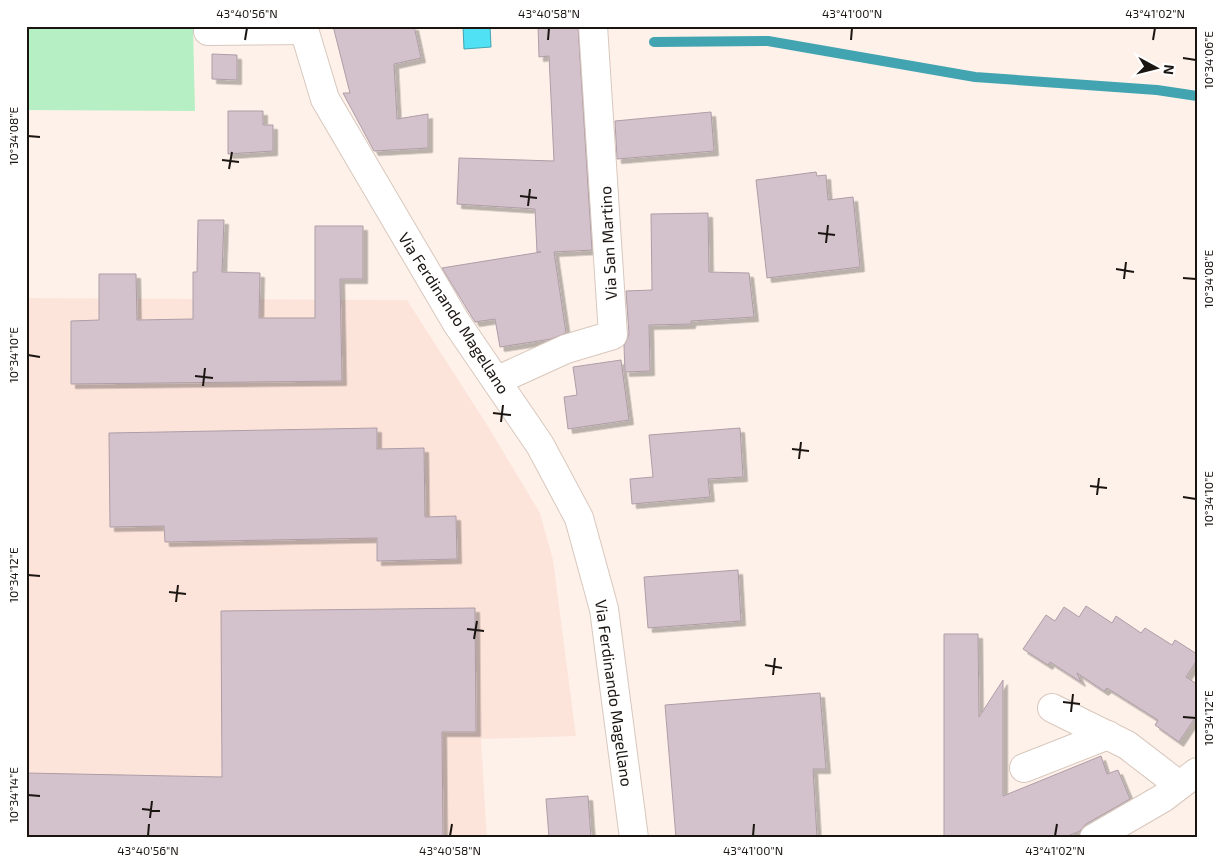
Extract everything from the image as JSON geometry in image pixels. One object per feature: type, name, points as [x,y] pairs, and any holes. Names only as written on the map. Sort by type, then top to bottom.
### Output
[{"type":"street","name":"Via San Martino","points":[[498,380],[566,349],[613,335],[593,26]]},
{"type":"street","name":"Via Ferdinando Magellano","points":[[304,28],[325,99],[446,305],[540,445],[579,518],[604,609],[634,838]]},
{"type":"street","points":[[208,31],[304,28]]},
{"type":"street","points":[[1052,708],[1108,735],[1188,779],[1163,798],[1094,838]]},
{"type":"street","points":[[1024,768],[1108,735]]},
{"type":"shaded area","points":[[26,298],[407,300],[489,428],[540,513],[553,560],[576,736],[481,739],[487,838],[26,838]]},
{"type":"green space","points":[[26,26],[193,26],[195,111],[26,110]]},
{"type":"water","points":[[463,26],[490,26],[491,47],[464,49]]},
{"type":"building","points":[[333,26],[414,26],[421,58],[394,64],[397,119],[428,114],[428,148],[374,151],[343,93],[350,93]]},
{"type":"building","points":[[538,26],[578,26],[592,250],[554,252],[566,333],[551,339],[500,347],[495,319],[475,322],[442,268],[541,252],[537,252],[535,209],[457,204],[459,158],[554,161],[549,56],[539,57]]},
{"type":"building","points":[[212,54],[237,55],[237,80],[212,79]]},
{"type":"building","points":[[228,111],[263,111],[263,125],[273,125],[273,151],[228,154]]},
{"type":"building","points":[[711,112],[714,151],[617,159],[615,121]]},
{"type":"building","points":[[816,172],[817,176],[826,175],[828,200],[853,197],[860,267],[767,278],[756,180]]},
{"type":"building","points":[[708,213],[709,272],[749,273],[754,317],[691,321],[691,324],[649,325],[650,371],[625,372],[624,346],[629,334],[626,291],[652,290],[651,214]]},
{"type":"building","points":[[198,220],[224,220],[222,272],[260,273],[259,318],[315,318],[315,226],[363,226],[363,279],[340,279],[342,381],[71,384],[71,321],[99,320],[99,274],[136,274],[137,320],[193,319],[193,272],[197,272]]},
{"type":"building","points":[[621,360],[629,420],[568,429],[564,397],[577,395],[573,367]]},
{"type":"building","points":[[377,428],[377,449],[424,448],[425,517],[456,516],[457,559],[377,561],[377,538],[165,542],[164,526],[110,527],[109,433]]},
{"type":"building","points":[[740,428],[743,477],[708,479],[710,497],[632,504],[630,479],[653,477],[649,435]]},
{"type":"building","points":[[738,570],[741,621],[648,628],[644,577]]},
{"type":"building","points":[[1086,606],[1112,623],[1116,616],[1141,633],[1145,628],[1172,645],[1175,640],[1197,654],[1197,660],[1186,677],[1197,684],[1197,715],[1179,742],[1155,725],[1158,720],[1107,688],[1104,691],[1077,673],[1081,682],[1050,662],[1048,665],[1023,649],[1046,615],[1055,621],[1064,607],[1079,617]]},
{"type":"building","points":[[475,608],[476,732],[442,732],[443,838],[26,838],[26,773],[222,777],[221,611]]},
{"type":"building","points":[[944,634],[978,634],[979,717],[1003,680],[1003,796],[1101,756],[1107,774],[1118,770],[1130,799],[1086,824],[1080,831],[1063,838],[944,838]]},
{"type":"building","points":[[820,693],[826,769],[813,769],[817,838],[676,838],[665,705]]},
{"type":"building","points":[[588,796],[591,838],[549,838],[546,799]]},
{"type":"waterway","points":[[654,42],[768,41],[975,77],[1157,90],[1197,96]]}]
